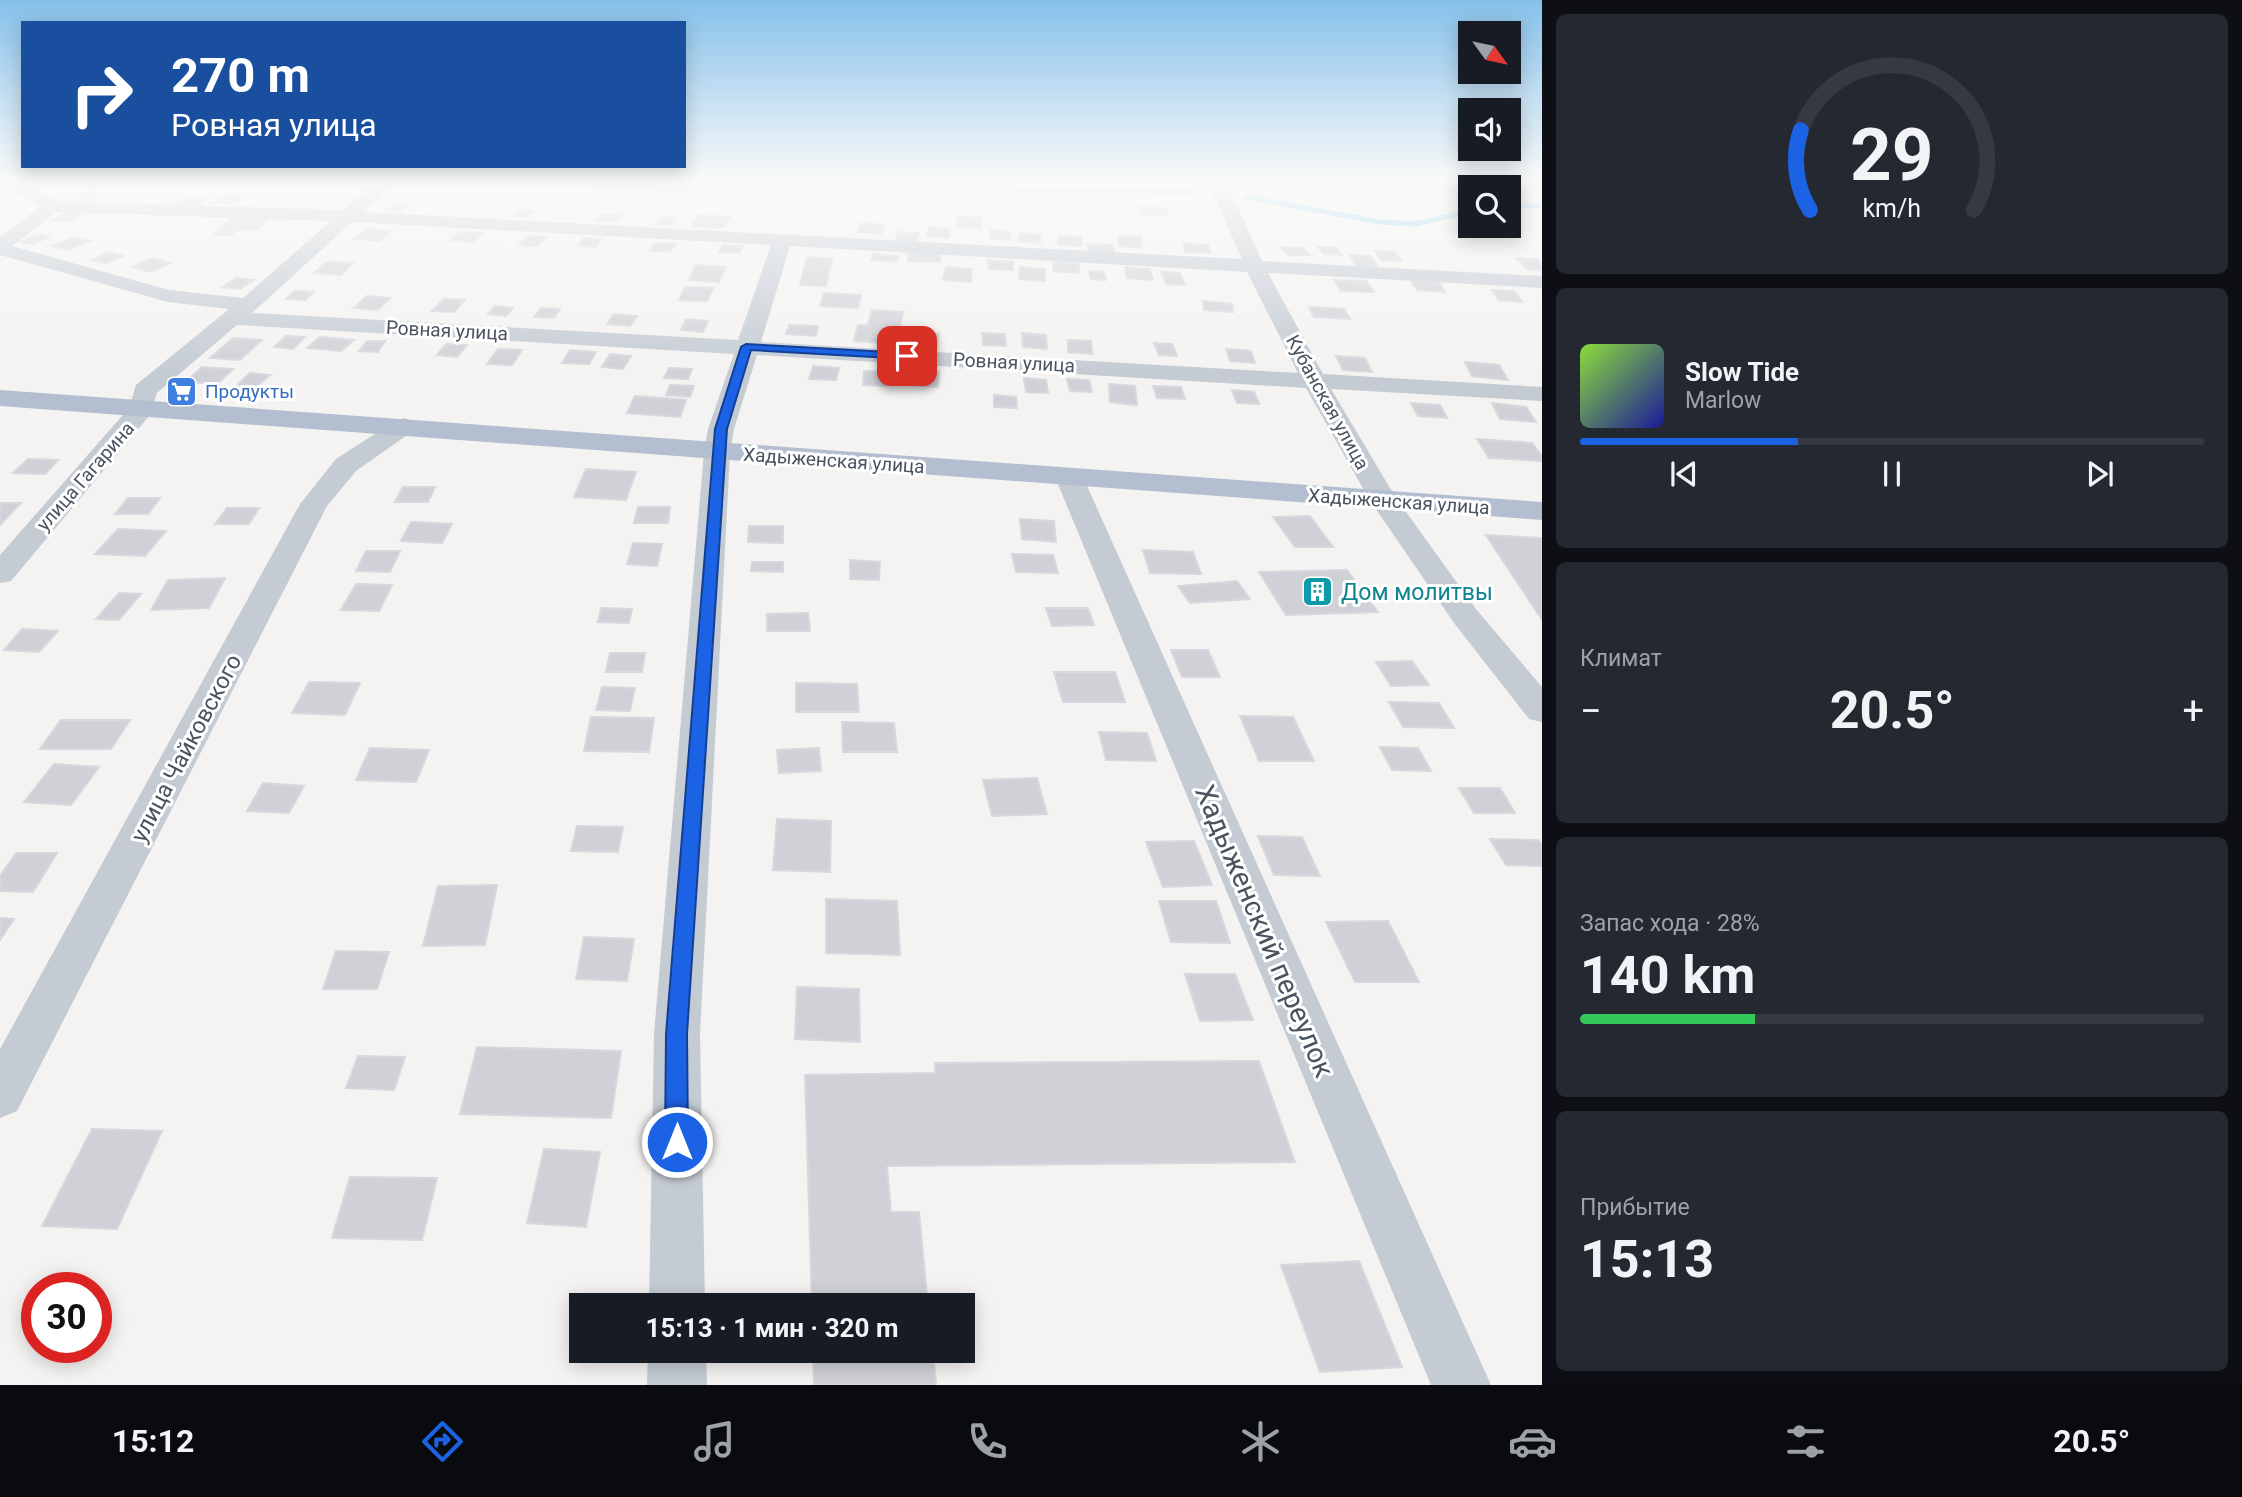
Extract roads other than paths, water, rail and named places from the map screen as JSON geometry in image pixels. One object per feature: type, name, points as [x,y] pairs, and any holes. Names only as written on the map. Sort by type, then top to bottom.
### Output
[{"type":"main road","name":"Хадыженская улица","points":[[0,398],[1542,511]]},
{"type":"street","name":"улица Гагарина","points":[[0,574],[142,410],[145,390],[241,311],[314,245]]},
{"type":"street","points":[[677,1293],[677,1034],[717,452],[746,347],[781,245]]},
{"type":"street","points":[[853,245],[1542,282]]},
{"type":"street","name":"Кубанская улица","points":[[1245,245],[1314,380],[1383,499],[1465,616],[1542,710]]},
{"type":"street","name":"Ровная улица","points":[[0,248],[167,296],[241,311],[746,347],[1542,394]]},
{"type":"street","name":"улица Чайковского","points":[[0,1095],[64,982],[314,504],[346,466],[404,426]]},
{"type":"street","name":"Хадыженский переулок","points":[[1069,477],[1461,1385]]},
{"type":"street","points":[[677,1363],[677,1385]]},
{"type":"place","name":"Продукты","points":[[182,391]]},
{"type":"place","name":"Дом молитвы","points":[[1318,592]]}]
